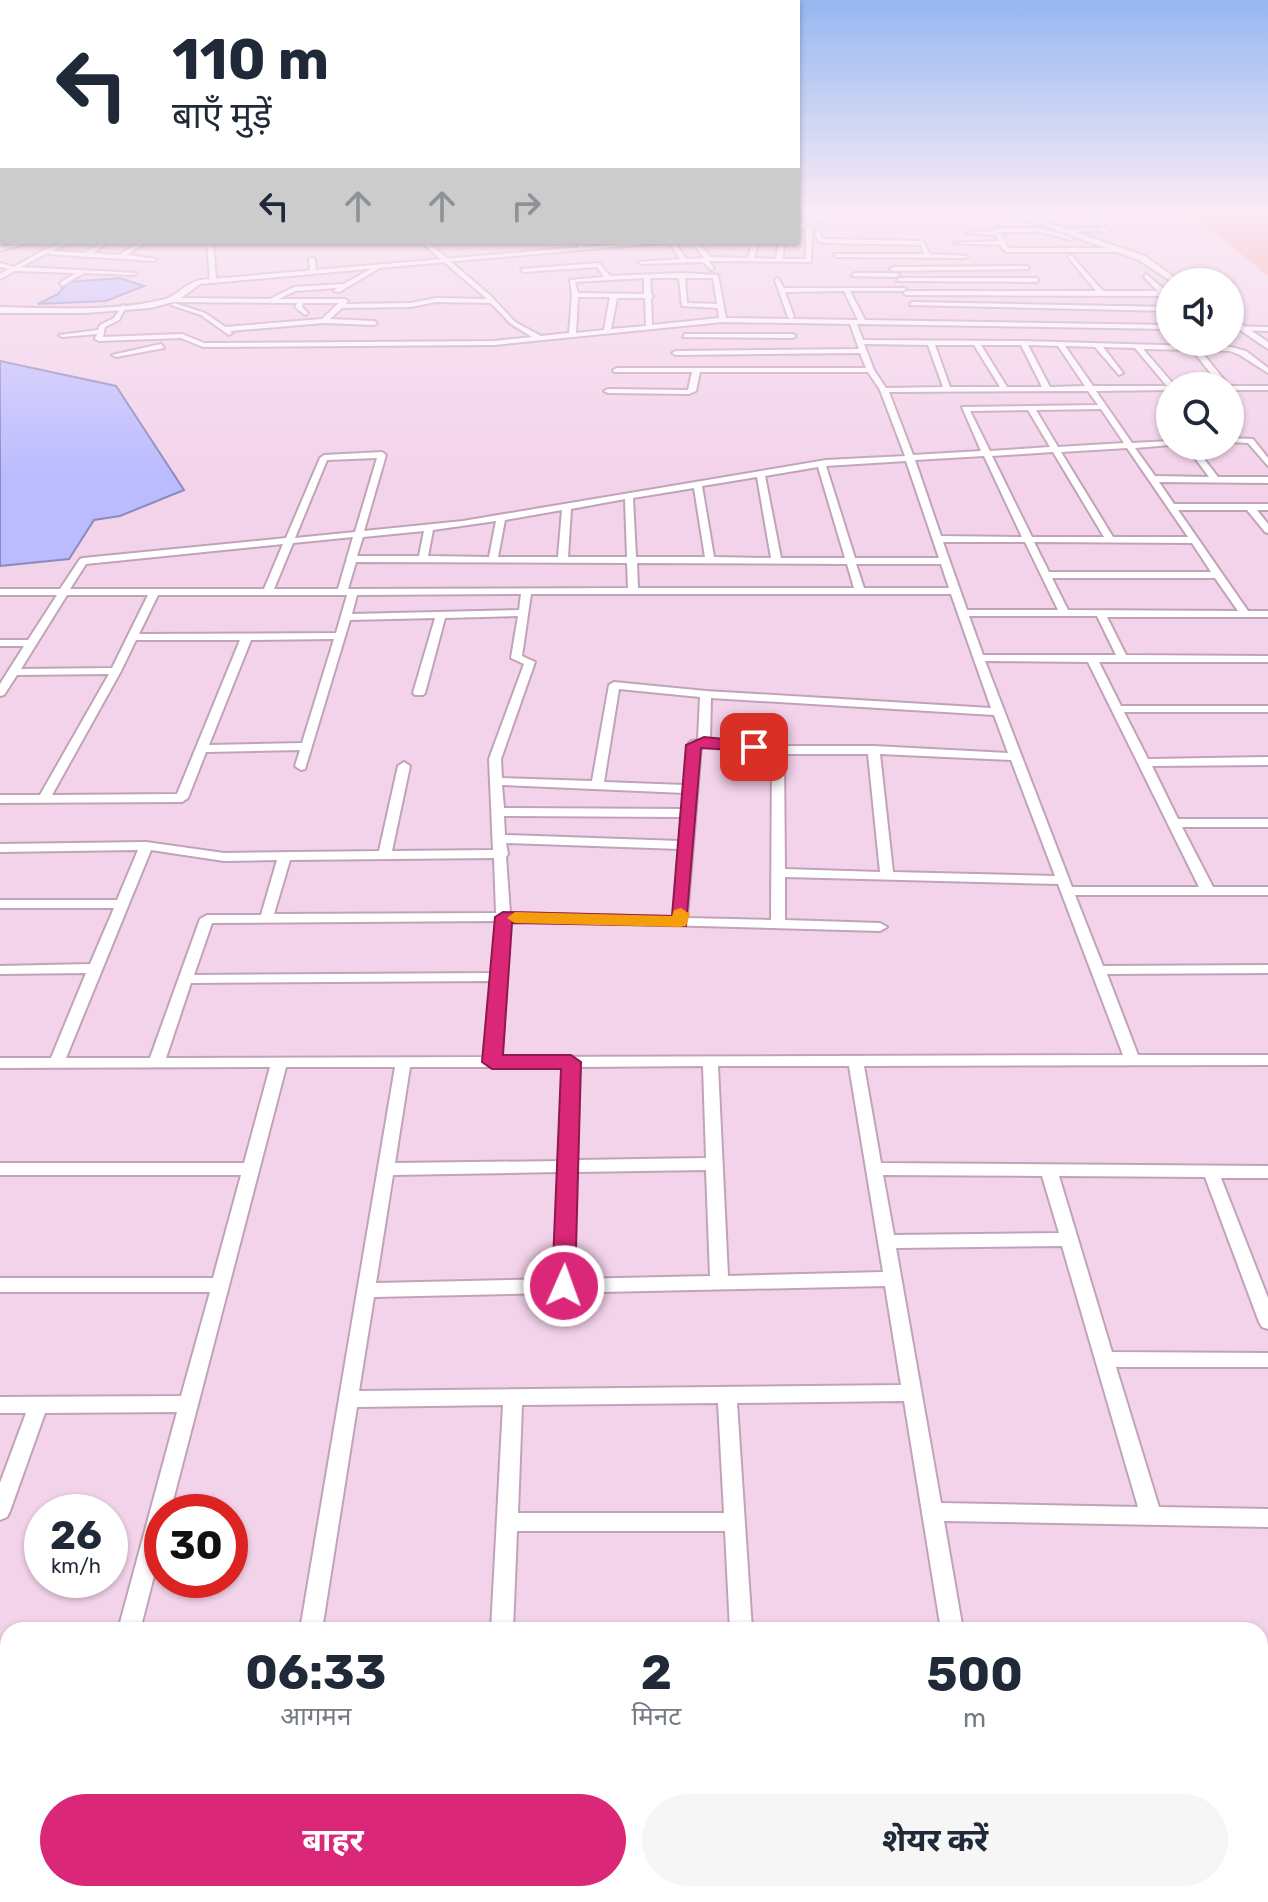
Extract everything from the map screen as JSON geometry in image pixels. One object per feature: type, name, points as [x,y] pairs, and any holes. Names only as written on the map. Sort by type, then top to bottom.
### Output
[{"type":"street","points":[[272,300],[276,298]]},
{"type":"street","points":[[489,298],[513,323],[540,338]]},
{"type":"street","points":[[572,334],[575,298]]},
{"type":"street","points":[[607,330],[614,298]]},
{"type":"street","points":[[649,326],[650,298]]},
{"type":"street","points":[[684,298],[684,305],[721,306]]},
{"type":"street","points":[[719,298],[723,320]]},
{"type":"street","points":[[784,298],[791,319],[795,351]]},
{"type":"street","points":[[849,298],[870,370],[884,390],[998,712],[1133,1061]]},
{"type":"street","points":[[909,298],[923,322]]},
{"type":"street","points":[[1049,298],[1054,305]]},
{"type":"street","points":[[0,310],[123,307],[173,300],[337,299],[345,301],[344,306]]},
{"type":"street","points":[[324,321],[344,306],[411,305],[436,300],[493,301]]},
{"type":"street","points":[[301,301],[298,307],[305,313]]},
{"type":"street","points":[[161,303],[203,314],[240,343]]},
{"type":"street","points":[[912,304],[1156,309]]},
{"type":"street","points":[[123,307],[117,319],[104,324],[101,336],[106,348],[128,362]]},
{"type":"street","points":[[116,355],[194,344],[454,344],[723,320],[1156,327]]},
{"type":"street","points":[[223,329],[324,321],[374,323]]},
{"type":"street","points":[[1082,326],[1086,345]]},
{"type":"street","points":[[1244,329],[1268,329]]},
{"type":"street","points":[[1244,330],[1268,346]]},
{"type":"street","points":[[62,335],[182,336],[194,344]]},
{"type":"street","points":[[685,336],[793,336]]},
{"type":"street","points":[[931,343],[947,389]]},
{"type":"street","points":[[676,353],[795,351],[931,343],[1156,347]]},
{"type":"street","points":[[976,343],[1005,389]]},
{"type":"street","points":[[1023,343],[1047,389]]},
{"type":"street","points":[[1060,344],[1245,614]]},
{"type":"street","points":[[1097,345],[1119,373]]},
{"type":"street","points":[[1137,346],[1158,372]]},
{"type":"street","points":[[1244,354],[1268,371]]},
{"type":"street","points":[[1201,356],[1215,372]]},
{"type":"street","points":[[617,370],[870,370]]},
{"type":"street","points":[[608,391],[689,392],[692,391],[696,372]]},
{"type":"street","points":[[884,390],[1156,387]]},
{"type":"street","points":[[1244,387],[1268,388]]},
{"type":"street","points":[[1030,407],[1110,539]]},
{"type":"street","points":[[1064,613],[965,409],[1102,407]]},
{"type":"street","points":[[1244,441],[1250,441],[1268,463]]},
{"type":"street","points":[[0,693],[83,561],[501,519],[821,464],[1156,444]]},
{"type":"street","points":[[268,592],[324,458],[382,455],[352,559],[345,617],[301,766]]},
{"type":"street","points":[[1201,460],[1215,479]]},
{"type":"street","points":[[821,464],[860,591]]},
{"type":"street","points":[[761,475],[776,559]]},
{"type":"street","points":[[1151,479],[1268,480]]},
{"type":"street","points":[[698,486],[710,559]]},
{"type":"street","points":[[629,497],[633,591]]},
{"type":"street","points":[[1171,507],[1268,507]]},
{"type":"street","points":[[1250,507],[1268,530]]},
{"type":"street","points":[[563,559],[567,509]]},
{"type":"street","points":[[493,559],[501,519]]},
{"type":"street","points":[[423,559],[429,527]]},
{"type":"street","points":[[936,539],[1193,540]]},
{"type":"street","points":[[352,559],[944,561]]},
{"type":"street","points":[[1044,575],[1219,575]]},
{"type":"street","points":[[0,592],[954,591]]},
{"type":"street","points":[[44,799],[116,671],[154,592]]},
{"type":"street","points":[[492,1062],[503,917],[499,781],[495,759],[530,662],[516,658],[526,592]]},
{"type":"street","points":[[345,617],[524,613]]},
{"type":"street","points":[[962,613],[1268,614]]},
{"type":"street","points":[[1100,613],[1123,659]]},
{"type":"street","points":[[419,693],[441,615]]},
{"type":"street","points":[[0,799],[182,798],[247,636]]},
{"type":"street","points":[[132,637],[337,636]]},
{"type":"street","points":[[0,643],[31,643]]},
{"type":"street","points":[[978,658],[1268,659]]},
{"type":"street","points":[[1092,659],[1208,891]]},
{"type":"street","points":[[13,672],[116,671]]},
{"type":"street","points":[[597,785],[614,685],[706,694],[998,712]]},
{"type":"street","points":[[704,741],[706,694]]},
{"type":"street","points":[[1117,709],[1268,709]]},
{"type":"street","points":[[680,922],[693,745],[704,741],[778,750],[874,750],[1015,757]]},
{"type":"street","points":[[204,749],[307,746]]},
{"type":"street","points":[[778,750],[778,924]]},
{"type":"street","points":[[874,750],[887,875]]},
{"type":"street","points":[[1144,763],[1268,761]]},
{"type":"street","points":[[385,855],[404,766]]},
{"type":"street","points":[[499,781],[688,789]]},
{"type":"street","points":[[500,812],[687,813]]},
{"type":"street","points":[[1174,823],[1268,823]]},
{"type":"street","points":[[501,839],[685,845]]},
{"type":"street","points":[[0,848],[146,846],[224,857],[502,854]]},
{"type":"street","points":[[56,1063],[146,846]]},
{"type":"street","points":[[266,919],[285,855]]},
{"type":"street","points":[[779,873],[887,875],[1065,886],[1268,891]]},
{"type":"street","points":[[0,904],[123,904]]},
{"type":"street","points":[[156,1063],[207,919],[503,917],[880,927]]},
{"type":"street","points":[[0,970],[96,968]]},
{"type":"street","points":[[1098,970],[1268,969]]},
{"type":"street","points":[[186,979],[500,977]]},
{"type":"street","points":[[0,1063],[1268,1060]]},
{"type":"street","points":[[856,1061],[951,1622]]},
{"type":"street","points":[[312,1622],[403,1062]]},
{"type":"street","points":[[564,1286],[571,1062]]},
{"type":"street","points":[[710,1062],[719,1282]]},
{"type":"street","points":[[131,1622],[279,1063]]},
{"type":"street","points":[[385,1169],[714,1164]]},
{"type":"street","points":[[0,1169],[251,1169]]},
{"type":"street","points":[[875,1169],[1268,1172]]},
{"type":"street","points":[[1049,1171],[1151,1516]]},
{"type":"street","points":[[1211,1172],[1268,1322]]},
{"type":"street","points":[[887,1242],[1069,1239]]},
{"type":"street","points":[[366,1290],[893,1279]]},
{"type":"street","points":[[0,1285],[220,1285]]},
{"type":"street","points":[[1105,1359],[1268,1360]]},
{"type":"street","points":[[349,1399],[912,1393]]},
{"type":"street","points":[[727,1395],[741,1622]]},
{"type":"street","points":[[502,1622],[513,1397]]},
{"type":"street","points":[[0,1405],[189,1404]]},
{"type":"street","points":[[0,1511],[38,1405]]},
{"type":"street","points":[[932,1512],[1268,1518]]},
{"type":"street","points":[[507,1522],[735,1522]]},
{"type":"water","points":[[50,298],[114,298],[106,301],[38,304]]},
{"type":"water","points":[[0,361],[116,386],[184,490],[120,516],[94,520],[69,559],[0,566]]},
{"type":"slow traffic","points":[[515,918],[680,922],[681,914]]},
{"type":"route","points":[[564,1286],[571,1062],[492,1062],[503,917],[680,922],[693,745],[704,741],[754,747]]}]
